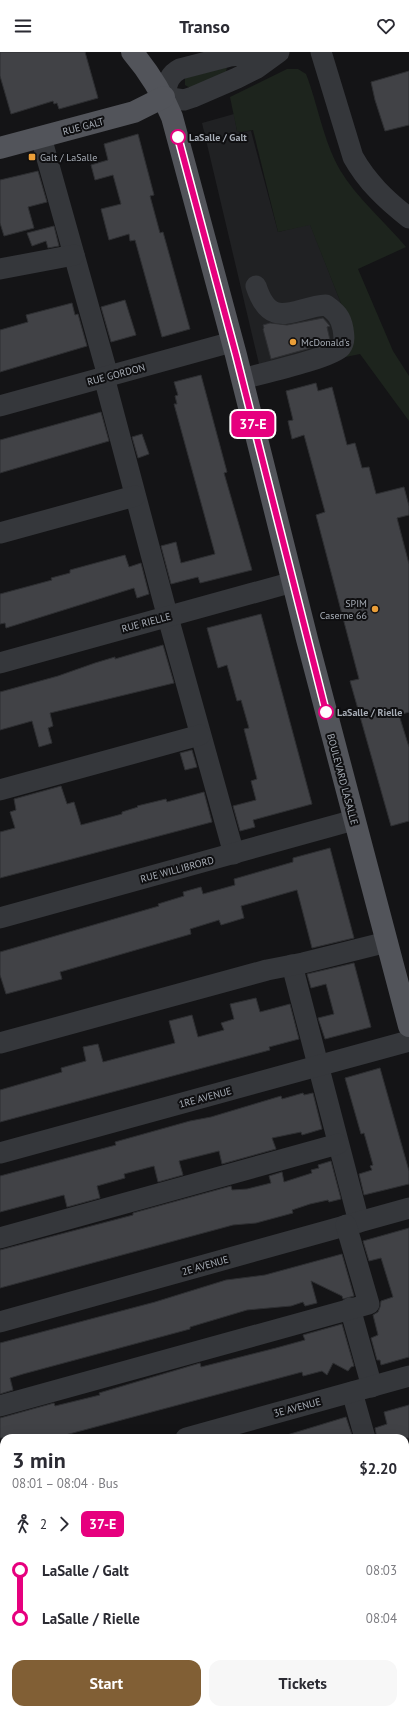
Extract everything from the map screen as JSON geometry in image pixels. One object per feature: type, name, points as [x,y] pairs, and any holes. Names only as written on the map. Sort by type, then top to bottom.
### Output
[{"type":"main road","name":"BOULEVARD LASALLE","points":[[132,52],[151,75],[164,98],[172,117],[242,379],[354,820],[409,1026]]},
{"type":"main road","name":"RUE GALT","points":[[0,148],[134,112],[164,98]]},
{"type":"street","points":[[266,52],[230,56],[180,69],[171,75],[168,80],[164,98],[184,100],[193,97],[257,68],[279,52]]},
{"type":"street","points":[[321,52],[353,157],[372,185],[409,218]]},
{"type":"street","points":[[41,137],[106,377],[135,496],[234,854]]},
{"type":"street","points":[[0,269],[74,255]]},
{"type":"street","points":[[242,379],[328,356],[341,346],[344,340],[341,318],[335,311],[326,305],[285,315],[276,313],[270,310],[261,301],[256,286]]},
{"type":"street","name":"RUE GORDON","points":[[0,406],[232,342]]},
{"type":"street","points":[[0,533],[135,496]]},
{"type":"street","name":"RUE RIELLE","points":[[0,663],[293,582]]},
{"type":"street","points":[[0,790],[200,735]]},
{"type":"street","name":"RUE WILLIBRORD","points":[[0,918],[354,820]]},
{"type":"street","points":[[0,1043],[267,970],[387,942]]},
{"type":"street","points":[[0,1406],[368,1304],[338,1144],[292,965]]},
{"type":"street","name":"1RE AVENUE","points":[[0,1153],[409,1041]]},
{"type":"street","points":[[0,1238],[338,1144]]},
{"type":"street","name":"2E AVENUE","points":[[0,1322],[409,1208]]},
{"type":"street","points":[[350,1308],[362,1389],[365,1434]]},
{"type":"street","name":"3E AVENUE","points":[[200,1434],[409,1376]]},
{"type":"shaded area","points":[[227,67],[226,72],[190,88],[185,85],[185,78]]},
{"type":"shaded area","points":[[287,69],[298,69],[306,74],[329,147],[340,170],[362,200],[406,247],[358,269],[393,351],[409,376],[409,421],[360,354],[336,359],[346,316],[310,225],[278,232],[253,130],[241,132],[237,131],[230,97]]},
{"type":"shaded area","points":[[234,114],[237,131],[251,131],[278,232],[310,224],[346,316],[350,334],[263,381],[202,123]]},
{"type":"building","points":[[0,52],[85,52],[98,98],[59,109],[57,103],[54,104],[53,101],[11,114],[0,76]]},
{"type":"building","points":[[409,71],[409,125],[385,131],[371,82]]},
{"type":"building","points":[[138,134],[154,195],[150,196],[160,233],[163,232],[190,329],[162,337],[135,240],[130,241],[129,234],[109,240],[101,209],[121,204],[113,175],[95,180],[91,165],[108,160],[104,144]]},
{"type":"building","points":[[38,171],[47,202],[28,207],[34,228],[4,236],[0,223],[0,180]]},
{"type":"building","points":[[54,226],[59,246],[48,248],[46,241],[32,246],[27,233]]},
{"type":"building","points":[[125,300],[136,335],[111,342],[101,307]]},
{"type":"building","points":[[72,303],[75,315],[78,314],[87,346],[0,372],[0,330],[28,322],[26,315]]},
{"type":"building","points":[[323,318],[330,326],[327,327],[330,340],[307,349],[271,359],[263,325],[270,323],[287,325]]},
{"type":"building","points":[[201,375],[227,472],[224,473],[252,570],[200,583],[198,577],[171,584],[161,546],[176,542],[181,563],[215,554],[174,404],[177,404],[175,396],[178,395],[174,382]]},
{"type":"building","points":[[316,383],[318,391],[332,387],[347,445],[355,443],[362,468],[369,467],[376,494],[404,487],[409,506],[409,515],[397,518],[409,564],[409,712],[399,715],[409,747],[409,821],[391,826],[350,681],[359,679],[316,515],[325,512],[304,435],[292,439],[288,421],[293,420],[286,391]]},
{"type":"building","points":[[101,412],[109,441],[0,473],[0,440]]},
{"type":"building","points":[[142,434],[149,454],[138,458],[132,437]]},
{"type":"building","points":[[125,555],[129,567],[141,563],[149,594],[137,598],[134,588],[6,628],[5,623],[0,624],[0,594],[52,580],[51,578],[70,573],[70,570]]},
{"type":"building","points":[[261,614],[312,804],[253,820],[255,827],[240,831],[233,806],[256,800],[251,781],[257,779],[244,729],[249,728],[241,700],[237,701],[227,665],[218,668],[207,628]]},
{"type":"building","points":[[163,645],[174,683],[50,713],[53,726],[48,728],[52,743],[39,747],[32,721],[0,730],[0,692],[58,676],[115,657],[115,659]]},
{"type":"building","points":[[192,750],[197,767],[185,770],[180,753]]},
{"type":"building","points":[[61,786],[67,804],[74,802],[81,825],[122,814],[122,812],[138,807],[137,806],[166,799],[167,802],[204,792],[212,822],[0,878],[0,832],[15,828],[10,812],[16,810],[14,799]]},
{"type":"building","points":[[330,848],[354,938],[312,948],[297,890],[241,906],[244,918],[221,925],[219,920],[190,929],[191,934],[60,972],[62,979],[6,994],[0,975],[0,952],[159,906],[158,904],[184,896],[183,892],[201,887],[203,894],[235,885],[234,879],[293,862],[293,858]]},
{"type":"building","points":[[354,963],[371,1027],[325,1039],[318,1018],[334,1014],[326,984],[311,988],[307,974]]},
{"type":"building","points":[[256,998],[260,1012],[290,1004],[299,1039],[269,1047],[270,1050],[0,1122],[0,1090],[62,1072],[61,1068],[86,1061],[83,1047],[98,1044],[103,1062],[175,1043],[169,1021],[192,1015],[198,1037],[224,1030],[221,1023],[234,1019],[230,1004]]},
{"type":"building","points":[[380,1068],[409,1171],[409,1184],[364,1195],[359,1174],[372,1170],[370,1166],[373,1165],[364,1133],[361,1134],[345,1078]]},
{"type":"building","points":[[303,1093],[304,1095],[313,1093],[322,1129],[302,1135],[301,1132],[272,1138],[276,1149],[222,1164],[219,1151],[179,1161],[183,1175],[158,1182],[154,1166],[124,1174],[125,1178],[97,1186],[100,1198],[67,1207],[64,1195],[0,1212],[0,1176],[116,1145],[115,1142],[190,1121],[211,1117],[281,1096],[282,1099]]},
{"type":"building","points":[[331,1161],[341,1199],[310,1204],[292,1210],[293,1213],[256,1223],[233,1225],[0,1288],[0,1250],[133,1215],[133,1213],[231,1186],[232,1190],[247,1189],[271,1183],[269,1176],[282,1172],[284,1182],[312,1173],[311,1170],[319,1168],[318,1165]]},
{"type":"building","points":[[409,1228],[409,1357],[381,1365],[380,1360],[377,1360],[371,1338],[378,1335],[373,1315],[378,1312],[381,1301],[393,1297],[381,1258],[369,1261],[363,1241]]},
{"type":"building","points":[[342,1254],[354,1296],[343,1299],[342,1296],[311,1281],[317,1303],[305,1306],[303,1302],[291,1306],[247,1310],[190,1327],[190,1329],[23,1374],[10,1378],[13,1390],[0,1394],[0,1343],[155,1302],[226,1280],[265,1275]]},
{"type":"building","points":[[342,1324],[354,1366],[348,1371],[333,1363],[327,1375],[322,1371],[303,1376],[302,1372],[69,1434],[0,1434],[0,1418],[54,1403],[55,1406],[100,1395],[99,1393],[200,1363],[201,1367],[276,1348],[305,1340],[303,1335]]},
{"type":"building","points":[[409,1405],[409,1434],[376,1434],[375,1428],[387,1424],[384,1412]]},
{"type":"building","points":[[346,1417],[352,1434],[290,1434]]},
{"type":"bus line","name":"37-E","points":[[178,137],[236,355],[326,712]]},
{"type":"place","name":"LaSalle / Galt","points":[[178,137]]},
{"type":"place","name":"Galt / LaSalle","points":[[32,157]]},
{"type":"place","name":"McDonald's","points":[[293,342]]},
{"type":"place","name":"SPIM Caserne 66","points":[[375,609]]},
{"type":"place","name":"LaSalle / Rielle","points":[[326,712]]}]
